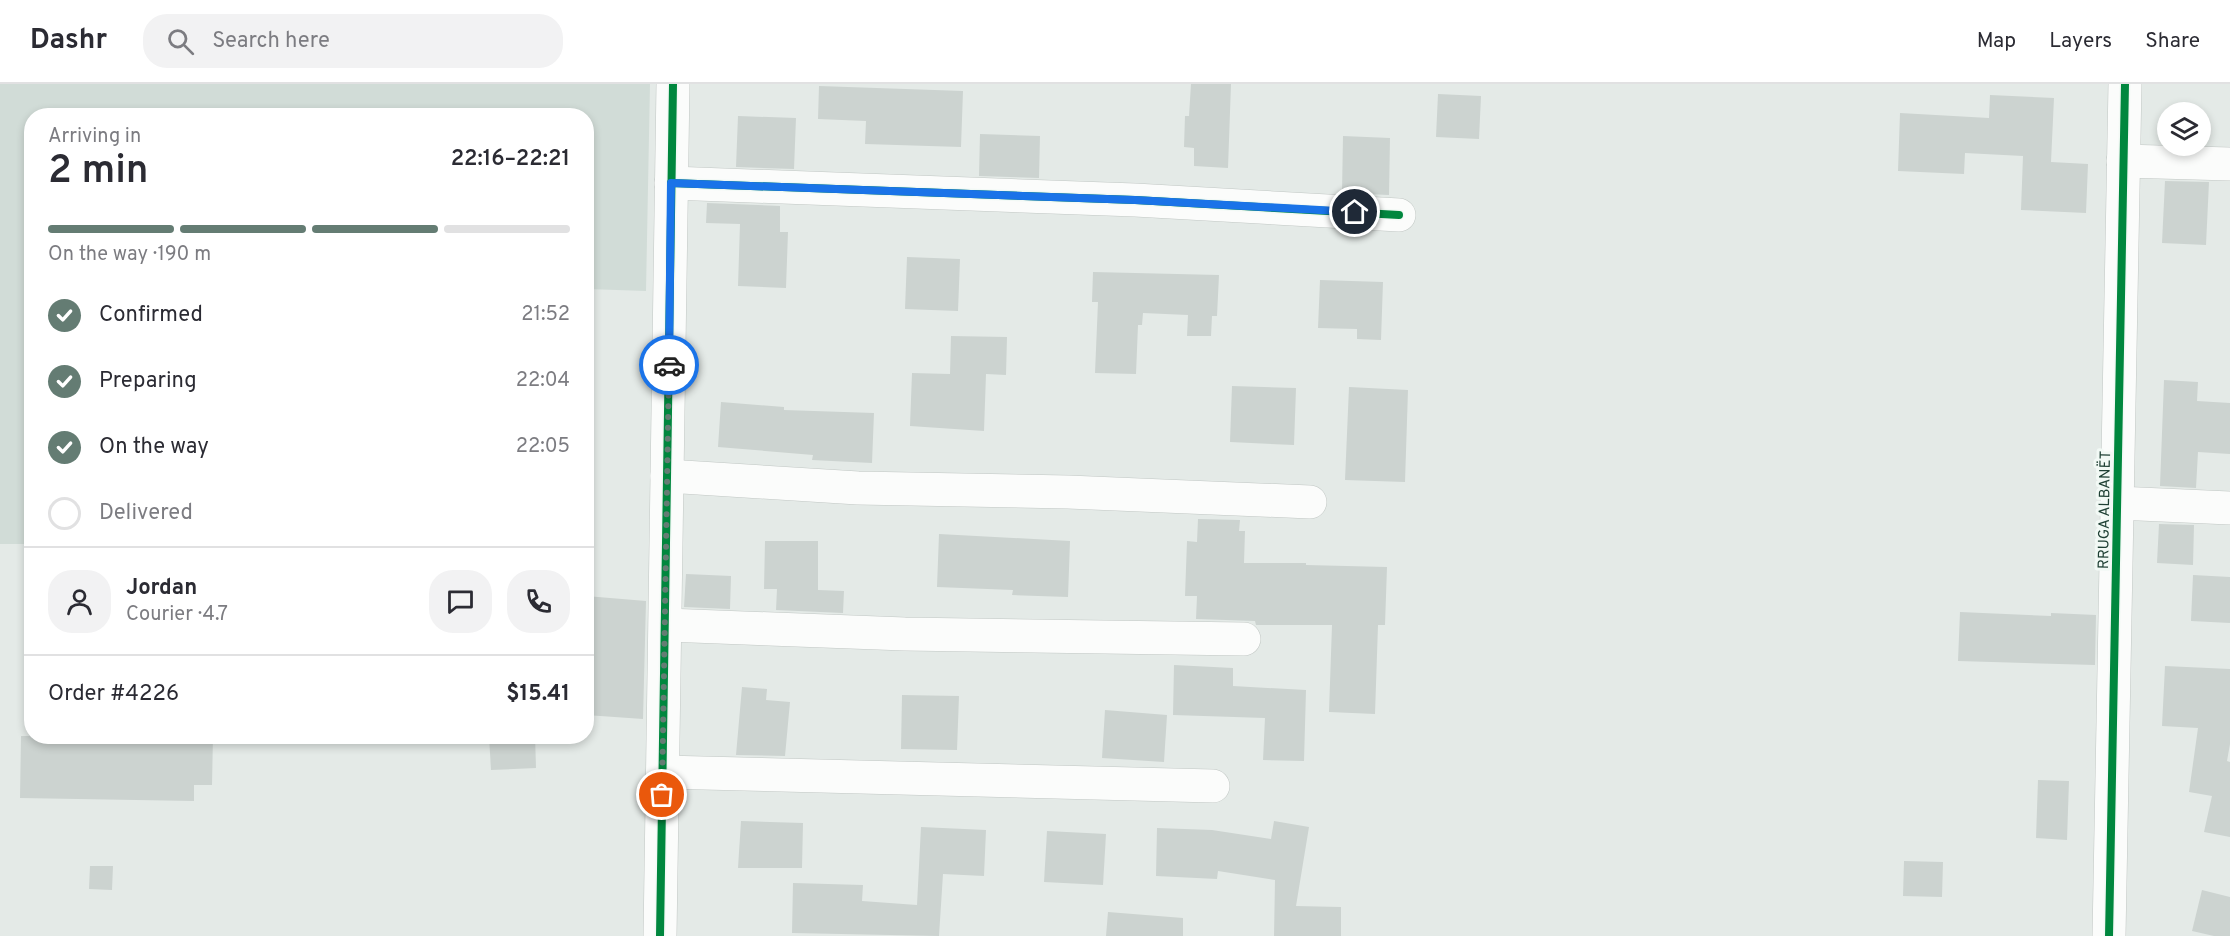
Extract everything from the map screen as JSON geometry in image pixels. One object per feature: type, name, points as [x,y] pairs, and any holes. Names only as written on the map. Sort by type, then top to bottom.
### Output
[{"type":"street","points":[[660,936],[673,84]]},
{"type":"street","name":"RRUGA ALBANËT","points":[[2109,936],[2125,84]]},
{"type":"street","points":[[2123,161],[2230,164]]},
{"type":"street","points":[[671,183],[1135,200],[1399,215]]},
{"type":"street","points":[[667,476],[858,488],[1068,492],[1310,502]]},
{"type":"street","points":[[2117,503],[2230,508]]},
{"type":"street","points":[[666,625],[905,634],[1244,639]]},
{"type":"street","points":[[663,772],[1213,786]]},
{"type":"shaded area","points":[[0,84],[650,84],[646,291],[594,289],[594,108],[24,108],[24,544],[0,544]]},
{"type":"building","points":[[1191,84],[1231,84],[1228,168],[1194,166],[1194,148],[1184,147],[1185,116],[1189,116]]},
{"type":"building","points":[[819,86],[963,91],[961,147],[865,144],[866,121],[818,119]]},
{"type":"building","points":[[1438,94],[1481,96],[1479,139],[1436,137]]},
{"type":"building","points":[[1990,95],[2054,98],[2051,162],[2088,164],[2086,213],[2021,210],[2023,156],[1965,153],[1964,174],[1898,171],[1900,113],[1989,118]]},
{"type":"building","points":[[738,116],[796,118],[794,169],[736,167]]},
{"type":"building","points":[[980,134],[1040,136],[1039,178],[979,176]]},
{"type":"building","points":[[1343,136],[1390,138],[1389,195],[1342,193]]},
{"type":"building","points":[[2165,181],[2209,182],[2206,245],[2162,243]]},
{"type":"building","points":[[707,203],[780,206],[780,232],[788,232],[786,288],[738,286],[740,224],[706,223]]},
{"type":"building","points":[[907,257],[960,259],[958,311],[905,309]]},
{"type":"building","points":[[1093,272],[1219,275],[1217,316],[1212,316],[1211,336],[1187,336],[1188,315],[1143,313],[1142,325],[1138,325],[1136,374],[1095,373],[1098,302],[1092,302]]},
{"type":"building","points":[[1320,280],[1383,282],[1381,340],[1357,339],[1357,329],[1318,328]]},
{"type":"building","points":[[951,336],[1007,337],[1006,375],[986,374],[984,431],[910,426],[912,373],[950,374]]},
{"type":"building","points":[[2164,380],[2198,382],[2197,401],[2230,403],[2230,454],[2198,452],[2196,488],[2160,486]]},
{"type":"building","points":[[1232,386],[1296,388],[1294,445],[1230,442]]},
{"type":"building","points":[[1349,387],[1408,390],[1405,482],[1345,480]]},
{"type":"building","points":[[721,402],[784,407],[784,410],[874,413],[872,463],[812,460],[813,455],[718,447]]},
{"type":"building","points":[[1198,519],[1240,520],[1239,531],[1245,531],[1244,563],[1387,567],[1385,625],[1378,625],[1375,714],[1329,712],[1332,625],[1256,625],[1255,621],[1196,619],[1197,596],[1185,596],[1187,541],[1197,542]]},
{"type":"building","points":[[2159,524],[2194,525],[2193,565],[2157,563]]},
{"type":"building","points":[[939,534],[1070,541],[1068,597],[1012,595],[1013,590],[937,587]]},
{"type":"building","points":[[765,541],[818,541],[818,590],[844,591],[843,613],[776,610],[777,589],[764,589]]},
{"type":"building","points":[[686,574],[731,576],[730,609],[684,607]]},
{"type":"building","points":[[2193,575],[2230,577],[2230,623],[2191,621]]},
{"type":"building","points":[[594,597],[646,601],[643,719],[594,716]]},
{"type":"building","points":[[1960,612],[2051,616],[2051,613],[2096,615],[2095,665],[1958,661]]},
{"type":"building","points":[[1174,665],[1233,668],[1233,686],[1306,690],[1304,761],[1263,760],[1265,718],[1173,715]]},
{"type":"building","points":[[2165,666],[2230,669],[2230,744],[2227,761],[2230,762],[2230,837],[2204,832],[2212,796],[2189,792],[2198,728],[2162,726]]},
{"type":"building","points":[[742,687],[767,689],[766,700],[790,702],[785,756],[736,755]]},
{"type":"building","points":[[902,695],[959,696],[957,750],[901,749]]},
{"type":"building","points":[[1105,710],[1167,715],[1164,762],[1102,758]]},
{"type":"building","points":[[21,736],[24,736],[24,744],[213,744],[212,785],[194,785],[194,801],[20,798]]},
{"type":"building","points":[[489,744],[535,744],[536,768],[491,770]]},
{"type":"building","points":[[2038,780],[2069,781],[2067,840],[2036,838]]},
{"type":"building","points":[[741,821],[803,823],[802,868],[738,868]]},
{"type":"building","points":[[1274,821],[1309,827],[1296,906],[1341,907],[1341,936],[1274,936],[1275,880],[1218,871],[1217,879],[1156,876],[1157,828],[1212,830],[1271,839]]},
{"type":"building","points":[[921,827],[986,830],[984,876],[943,874],[939,936],[792,933],[793,883],[863,885],[862,901],[917,905]]},
{"type":"building","points":[[1047,831],[1106,834],[1103,885],[1044,882]]},
{"type":"building","points":[[1904,861],[1943,862],[1942,897],[1903,896]]},
{"type":"building","points":[[90,866],[113,866],[112,890],[89,889]]},
{"type":"building","points":[[2202,890],[2230,897],[2230,936],[2214,936],[2192,931]]},
{"type":"building","points":[[1108,912],[1183,918],[1183,936],[1106,936]]},
{"type":"cycle path","points":[[660,936],[673,84]]},
{"type":"cycle path","points":[[2109,936],[2125,84]]},
{"type":"cycle path","points":[[671,183],[1135,200],[1399,215]]},
{"type":"way so far","points":[[662,795],[669,365]]},
{"type":"route","points":[[669,365],[671,183],[1135,200],[1355,212]]}]
